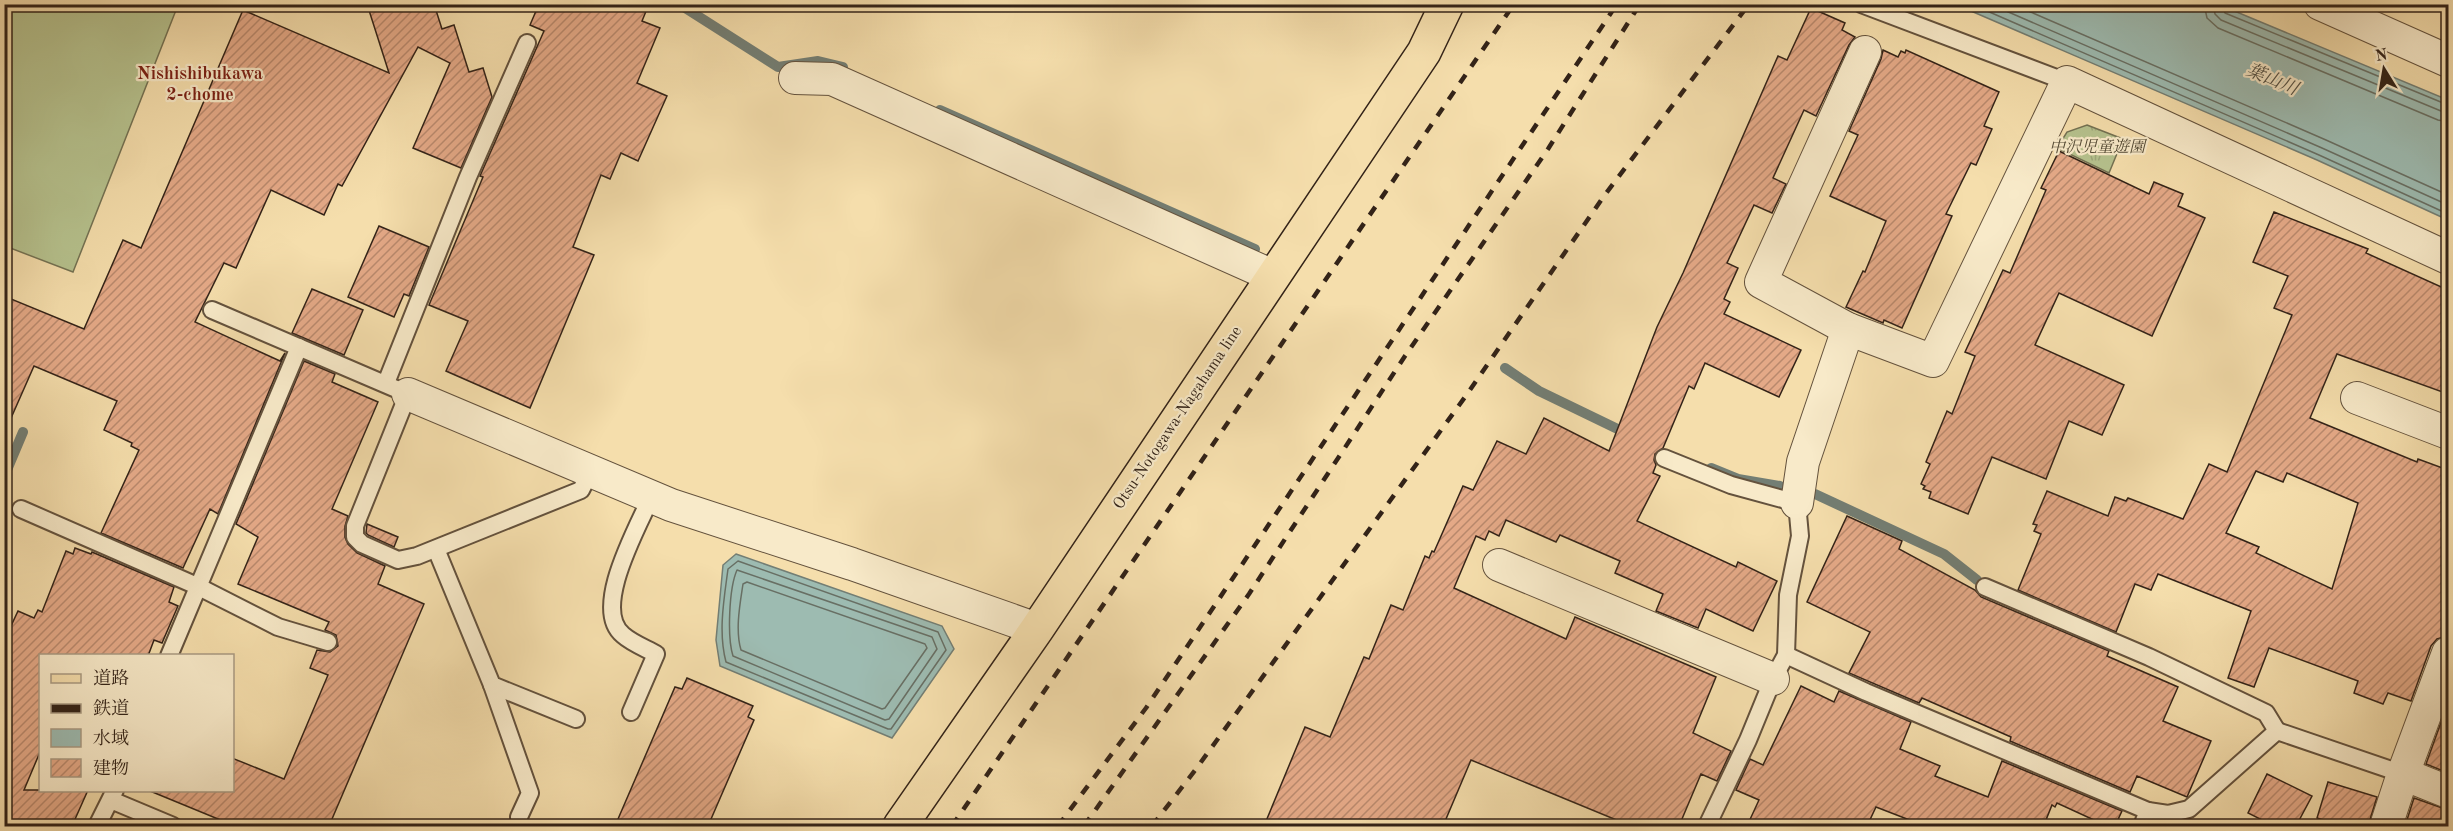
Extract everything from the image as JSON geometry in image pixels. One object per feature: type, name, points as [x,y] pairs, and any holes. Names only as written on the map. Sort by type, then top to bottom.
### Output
[{"type":"main road","name":"Otsu-Notogawa-Nagahama line","points":[[900,826],[1037,628],[1424,52],[1447,4]]},
{"type":"street","points":[[2320,4],[2448,61]]},
{"type":"street","points":[[1865,52],[1761,282],[1848,329],[1933,361],[2067,82],[2448,258]]},
{"type":"street","points":[[795,78],[832,79],[1273,276]]},
{"type":"street","points":[[1797,503],[1803,462],[1848,329]]},
{"type":"street","points":[[397,388],[651,497],[1037,628]]},
{"type":"street","points":[[2357,398],[2448,433]]},
{"type":"street","points":[[1499,565],[1779,667]]},
{"type":"street","points":[[2386,826],[2448,653]]},
{"type":"street","points":[[2403,774],[2448,792]]},
{"type":"lane","points":[[1861,4],[2067,82]]},
{"type":"lane","points":[[527,43],[468,177],[397,388],[355,526],[355,537],[362,544],[398,560],[417,556],[581,490],[590,472]]},
{"type":"lane","points":[[212,310],[397,388]]},
{"type":"lane","points":[[170,654],[299,347]]},
{"type":"lane","points":[[1664,458],[1731,485],[1797,503],[1800,536],[1788,595],[1779,667],[1748,740],[1707,826]]},
{"type":"lane","points":[[631,712],[656,654],[621,634],[610,610],[614,582],[651,497]]},
{"type":"lane","points":[[21,509],[197,586],[278,627],[328,642]]},
{"type":"lane","points":[[436,549],[492,685],[530,794],[519,817]]},
{"type":"lane","points":[[1986,587],[2149,657],[2266,713],[2277,731],[2403,774]]},
{"type":"lane","points":[[1779,667],[1866,692],[2145,819],[2189,809],[2277,731]]},
{"type":"lane","points":[[492,685],[576,719]]},
{"type":"lane","points":[[97,826],[113,795],[173,826]]},
{"type":"green space","points":[[4,5],[178,5],[73,272],[5,246]]},
{"type":"green space","name":"中沢児童遊園","points":[[2087,125],[2123,139],[2109,173],[2057,148],[2067,132]]},
{"type":"water","name":"葉山川","points":[[1957,5],[2220,5],[2448,100],[2448,220],[2317,160]]},
{"type":"water","points":[[736,554],[942,626],[954,649],[892,738],[720,666],[716,640],[723,565]]},
{"type":"building","points":[[367,4],[434,4],[442,29],[454,25],[469,72],[483,68],[492,97],[461,168],[413,148],[450,63],[418,47],[342,186],[338,184],[324,215],[271,190],[236,268],[224,263],[195,322],[280,361],[285,353],[218,514],[210,509],[183,568],[101,533],[139,450],[131,446],[132,443],[104,430],[117,401],[34,366],[4,434],[4,296],[84,329],[123,240],[141,248],[243,10],[389,73]]},
{"type":"building","points":[[539,4],[649,4],[642,21],[660,28],[637,83],[667,96],[638,161],[621,153],[610,179],[601,175],[573,247],[594,255],[530,408],[446,371],[468,321],[429,305],[483,177],[480,176],[544,31],[530,25]]},
{"type":"building","points":[[1811,8],[1845,23],[1842,30],[1855,37],[1849,45],[1816,116],[1804,110],[1773,178],[1786,184],[1772,213],[1754,205],[1727,263],[1738,268],[1724,299],[1730,302],[1724,314],[1801,350],[1779,397],[1705,363],[1694,389],[1689,386],[1663,448],[1655,454],[1656,465],[1653,473],[1660,476],[1637,521],[1736,567],[1738,562],[1777,581],[1753,631],[1706,609],[1698,628],[1656,611],[1663,594],[1615,573],[1620,561],[1560,535],[1556,542],[1506,520],[1499,536],[1489,531],[1485,540],[1476,536],[1454,588],[1566,639],[1575,617],[1716,677],[1693,733],[1731,751],[1717,781],[1701,774],[1679,826],[1631,826],[1471,760],[1443,826],[1264,826],[1305,727],[1330,737],[1364,657],[1369,659],[1391,605],[1403,610],[1425,556],[1429,558],[1432,551],[1434,552],[1463,486],[1473,490],[1497,441],[1526,454],[1544,418],[1609,451],[1657,327],[1778,56],[1787,60]]},
{"type":"building","points":[[1883,50],[1898,57],[1901,51],[1905,53],[1906,50],[1999,92],[1984,126],[1992,129],[1976,165],[1971,163],[1946,214],[1952,216],[1902,328],[1884,320],[1883,323],[1846,307],[1863,271],[1865,272],[1886,221],[1830,196],[1858,135],[1849,131]]},
{"type":"building","points":[[2059,151],[2149,194],[2154,182],[2183,194],[2178,206],[2205,218],[2152,336],[2059,293],[2035,345],[2124,385],[2102,435],[2069,421],[2046,479],[1992,457],[1968,514],[1929,498],[1931,492],[1923,489],[1925,486],[1921,484],[1930,464],[1926,462],[1947,411],[1952,414],[1975,356],[1965,352],[2003,270],[2010,273],[2046,190],[2041,188]]},
{"type":"building","points":[[2274,212],[2368,249],[2366,253],[2448,290],[2448,394],[2337,354],[2310,418],[2417,462],[2418,459],[2448,470],[2448,636],[2437,639],[2431,646],[2411,701],[2388,693],[2383,704],[2354,693],[2358,681],[2269,648],[2254,687],[2228,678],[2251,611],[2158,574],[2151,590],[2135,584],[2116,632],[2018,590],[2041,534],[2034,531],[2037,525],[2033,524],[2047,491],[2108,516],[2115,497],[2126,501],[2128,498],[2183,519],[2209,464],[2227,472],[2292,315],[2274,308],[2288,276],[2253,262]],"holes":[[[2256,471],[2283,482],[2287,473],[2358,503],[2332,589],[2256,553],[2259,547],[2226,533]]]},
{"type":"building","points":[[379,226],[429,247],[409,296],[404,294],[394,317],[348,297]]},
{"type":"building","points":[[312,289],[363,310],[344,355],[292,333]]},
{"type":"building","points":[[304,361],[335,374],[332,382],[378,402],[332,509],[348,516],[345,537],[348,544],[357,553],[385,566],[378,584],[424,604],[329,826],[235,826],[152,792],[234,792],[234,759],[284,779],[328,675],[310,668],[317,650],[330,652],[338,646],[336,635],[325,630],[329,622],[238,584],[258,537],[236,524]]},
{"type":"building","points":[[1847,516],[1902,541],[1899,549],[1975,590],[1981,597],[2109,651],[2107,656],[2178,687],[2163,721],[2211,741],[2187,797],[2137,776],[2130,792],[2010,741],[2011,737],[1922,698],[1919,703],[1849,673],[1870,632],[1807,602]]},
{"type":"building","points":[[367,524],[398,537],[394,547],[368,535],[366,533]]},
{"type":"building","points":[[75,548],[91,554],[92,552],[174,587],[169,602],[178,606],[162,643],[154,640],[149,654],[39,654],[39,754],[24,790],[87,792],[72,826],[4,826],[4,641],[18,611],[34,618],[38,610],[42,612],[66,551],[73,554]]},
{"type":"building","points":[[687,678],[753,706],[748,717],[754,720],[708,826],[615,826],[675,687],[682,689]]},
{"type":"building","points":[[1801,686],[1834,702],[1839,691],[1911,722],[1900,749],[1940,766],[1935,776],[1988,797],[2002,761],[2122,811],[2115,826],[2107,826],[2057,803],[2055,807],[2052,805],[2046,820],[2058,826],[1925,826],[1876,807],[1867,826],[1747,826],[1759,800],[1736,790],[1750,759],[1763,765]]},
{"type":"building","points":[[2448,703],[2448,773],[2426,764]]},
{"type":"building","points":[[2267,774],[2312,796],[2296,826],[2274,826],[2248,813]]},
{"type":"building","points":[[2328,782],[2377,797],[2368,826],[2343,826],[2317,818]]},
{"type":"building","points":[[2414,798],[2448,810],[2448,826],[2405,826]]},
{"type":"waterway","points":[[679,4],[778,67],[818,61],[843,67]]},
{"type":"waterway","points":[[940,110],[1255,249]]},
{"type":"waterway","points":[[1505,368],[1539,391],[1630,435]]},
{"type":"waterway","points":[[4,477],[23,432]]},
{"type":"waterway","points":[[1711,468],[1738,479],[1780,486]]},
{"type":"waterway","points":[[1815,494],[1944,554],[1977,580]]},
{"type":"railway","points":[[952,826],[1514,4]]},
{"type":"railway","points":[[1058,826],[1146,708],[1617,4]]},
{"type":"railway","points":[[1084,826],[1249,594],[1405,356],[1548,149],[1640,4]]},
{"type":"railway","points":[[1152,826],[1196,769],[1465,397],[1604,196],[1749,4]]},
{"type":"district","name":"Nishishibukawa 2-chome","points":[[200,84]]}]
